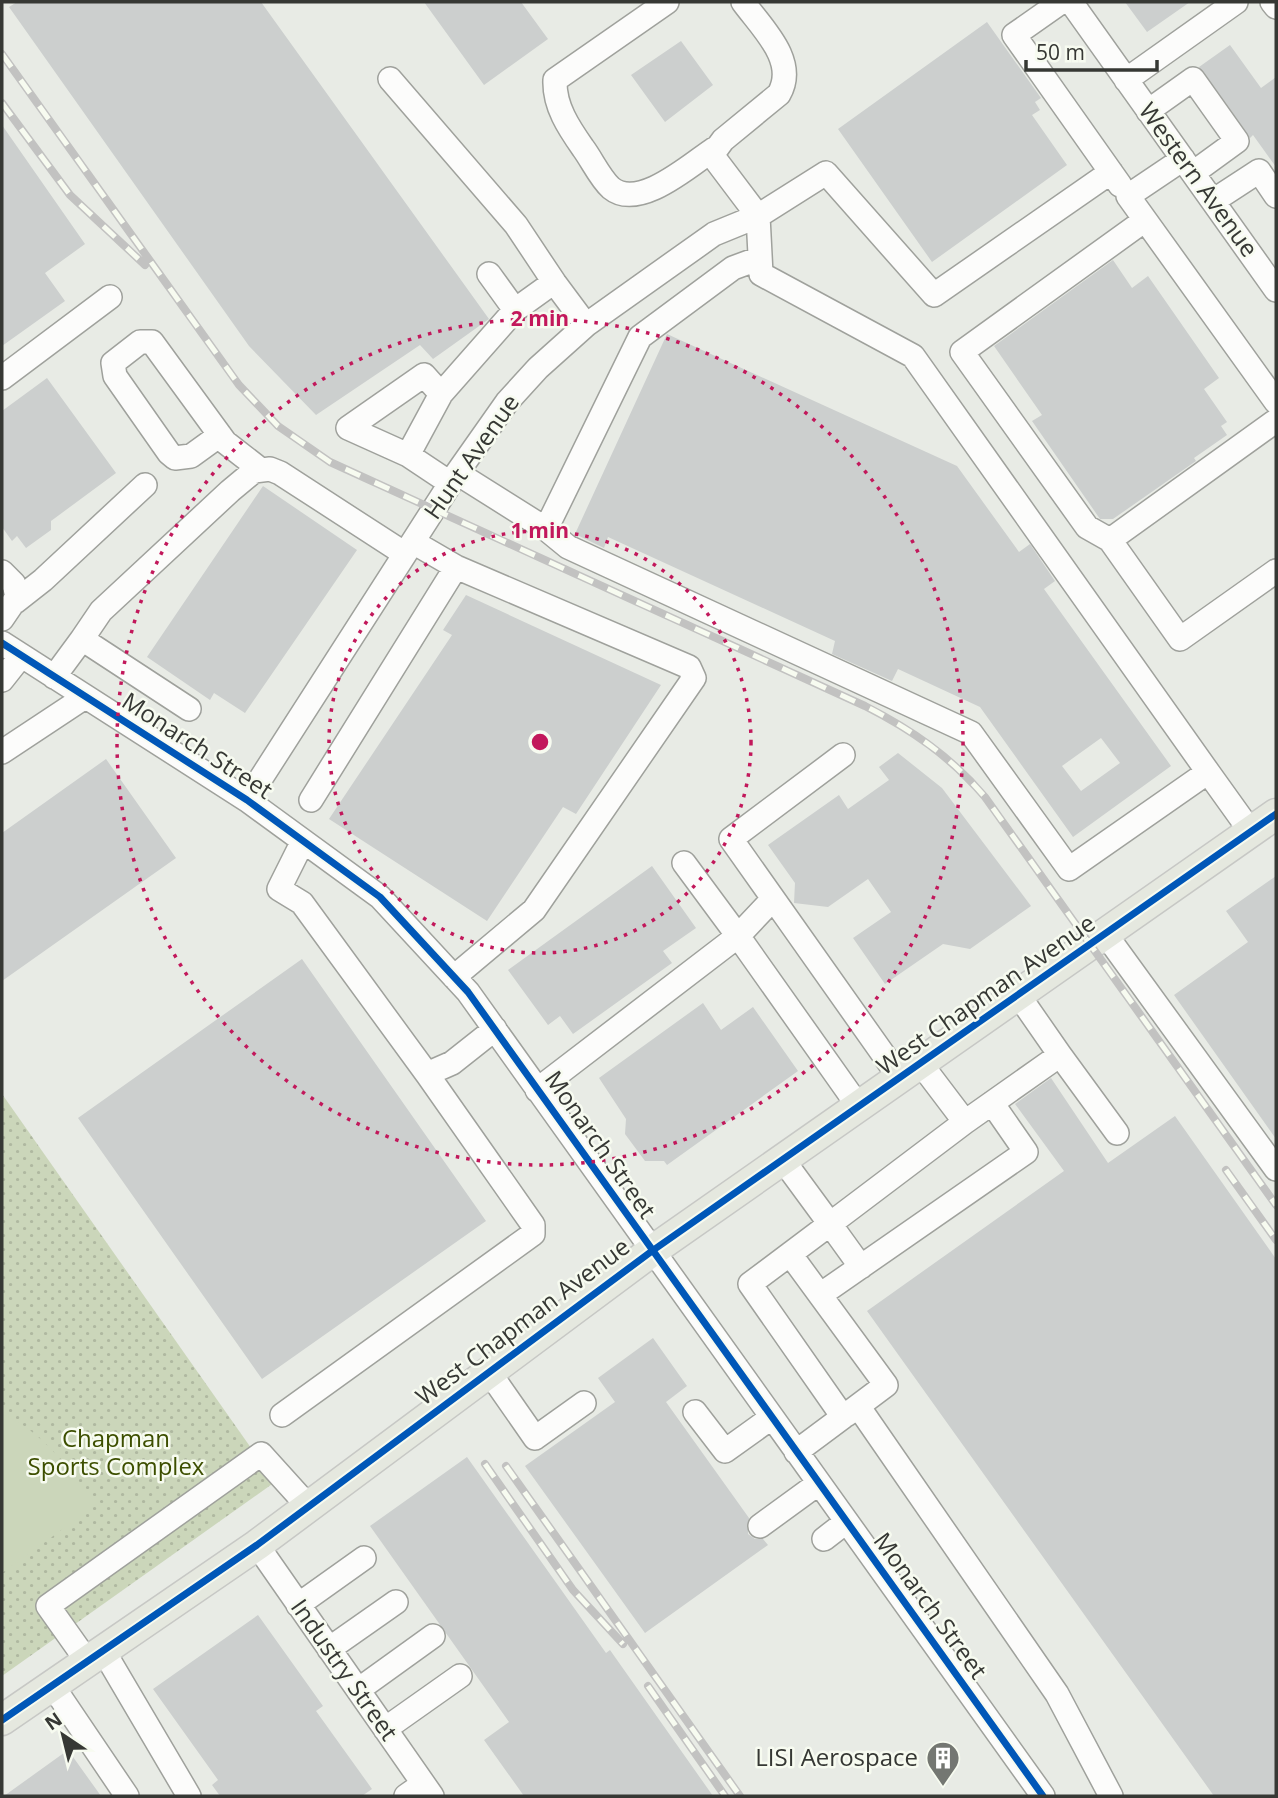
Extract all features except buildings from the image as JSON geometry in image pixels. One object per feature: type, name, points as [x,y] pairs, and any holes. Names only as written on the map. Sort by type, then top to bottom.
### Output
[{"type":"main road","name":"West Chapman Avenue","points":[[2,1720],[257,1545],[652,1251],[1276,814]]},
{"type":"street","points":[[667,2],[555,80],[555,93],[567,125],[610,187],[625,195],[646,193],[714,149],[779,94],[785,84],[786,73],[775,45],[743,2]]},
{"type":"street","points":[[1061,2],[1014,35],[1145,220],[1276,413],[1110,540]]},
{"type":"street","name":"Western Avenue","points":[[1071,2],[1276,290]]},
{"type":"street","points":[[1126,80],[1236,2]]},
{"type":"street","points":[[1272,2],[1276,7]]},
{"type":"street","points":[[390,79],[516,225],[586,325]]},
{"type":"street","points":[[1128,196],[1237,141],[1193,79],[1148,111]]},
{"type":"street","points":[[714,149],[714,159],[758,216],[761,274],[913,356],[1251,832]]},
{"type":"street","points":[[1213,201],[1259,171],[1276,196]]},
{"type":"street","name":"Hunt Avenue","points":[[247,800],[454,478],[507,402],[538,368],[586,325],[715,234],[758,216],[826,173],[934,295],[1111,172]]},
{"type":"street","points":[[1145,220],[962,352],[1087,527],[1110,540],[1180,639],[1276,571]]},
{"type":"street","points":[[546,529],[632,346],[640,337],[733,268],[760,258]]},
{"type":"street","points":[[489,274],[515,310]]},
{"type":"street","points":[[408,454],[441,394],[515,310],[554,282]]},
{"type":"street","points":[[2,378],[110,297]]},
{"type":"street","points":[[220,436],[191,456],[176,458],[169,453],[115,376],[113,363],[141,342],[152,342],[220,436],[261,470]]},
{"type":"street","points":[[441,394],[424,375],[348,428],[454,478],[546,529],[568,547],[971,733],[1069,869],[1208,772]]},
{"type":"street","points":[[54,677],[101,611],[230,491],[261,470],[270,469],[409,548],[689,667],[694,678],[534,910],[454,977]]},
{"type":"street","points":[[8,611],[145,485]]},
{"type":"street","points":[[311,800],[456,567]]},
{"type":"street","points":[[2,572],[14,584],[8,611]]},
{"type":"street","points":[[82,639],[189,709]]},
{"type":"street","name":"Monarch Street","points":[[2,643],[247,800],[380,897],[454,977],[495,1029],[1043,1796]]},
{"type":"street","points":[[2,680],[21,656]]},
{"type":"street","points":[[2,752],[85,697]]},
{"type":"street","points":[[843,755],[731,839],[772,900],[911,1071],[965,1122]]},
{"type":"street","points":[[282,1415],[533,1234],[533,1225],[302,903],[279,889],[303,841]]},
{"type":"street","points":[[684,863],[859,1107]]},
{"type":"street","points":[[537,1090],[738,936],[772,900]]},
{"type":"street","points":[[1106,934],[1276,1169]]},
{"type":"street","points":[[1019,996],[1117,1133]]},
{"type":"street","points":[[427,1074],[452,1063],[495,1029]]},
{"type":"street","points":[[1060,1055],[992,1102],[750,1284],[851,1412],[1057,1693],[1111,1796]]},
{"type":"street","points":[[820,1295],[1026,1152],[992,1102]]},
{"type":"street","points":[[783,1160],[861,1266]]},
{"type":"street","points":[[790,1254],[886,1385],[796,1452]]},
{"type":"street","points":[[489,1372],[535,1438],[584,1403]]},
{"type":"street","points":[[695,1412],[725,1451],[771,1418]]},
{"type":"street","points":[[189,1796],[95,1656],[48,1606],[261,1454],[309,1506]]},
{"type":"street","points":[[760,1527],[819,1483]]},
{"type":"street","points":[[824,1539],[846,1522]]},
{"type":"street","name":"Industry Street","points":[[257,1545],[385,1729],[420,1792]]},
{"type":"street","points":[[298,1605],[364,1558]]},
{"type":"street","points":[[329,1649],[396,1602]]},
{"type":"street","points":[[358,1690],[433,1636]]},
{"type":"street","points":[[385,1729],[460,1676]]},
{"type":"street","points":[[52,1685],[127,1796]]},
{"type":"green space","name":"Chapman Sports Complex","points":[[2,1094],[275,1482],[2,1676]]},
{"type":"green space","points":[[2,1414],[29,1430],[55,1453],[96,1505],[2,1573]]},
{"type":"railway","points":[[2,54],[239,385],[278,426],[330,462],[865,706],[914,735],[958,769],[985,797],[1276,1205]]},
{"type":"railway","points":[[2,103],[70,195],[145,265]]},
{"type":"railway","points":[[1226,1170],[1276,1240]]},
{"type":"railway","points":[[485,1464],[573,1590],[623,1644]]},
{"type":"railway","points":[[506,1466],[740,1796]]},
{"type":"railway","points":[[648,1686],[725,1796]]},
{"type":"cycle path","points":[[2,643],[247,800],[380,897],[468,992],[1043,1796]]},
{"type":"cycle path","points":[[2,1720],[257,1545],[652,1251],[1276,814]]},
{"type":"place","name":"LISI Aerospace","points":[[943,1788]]}]
